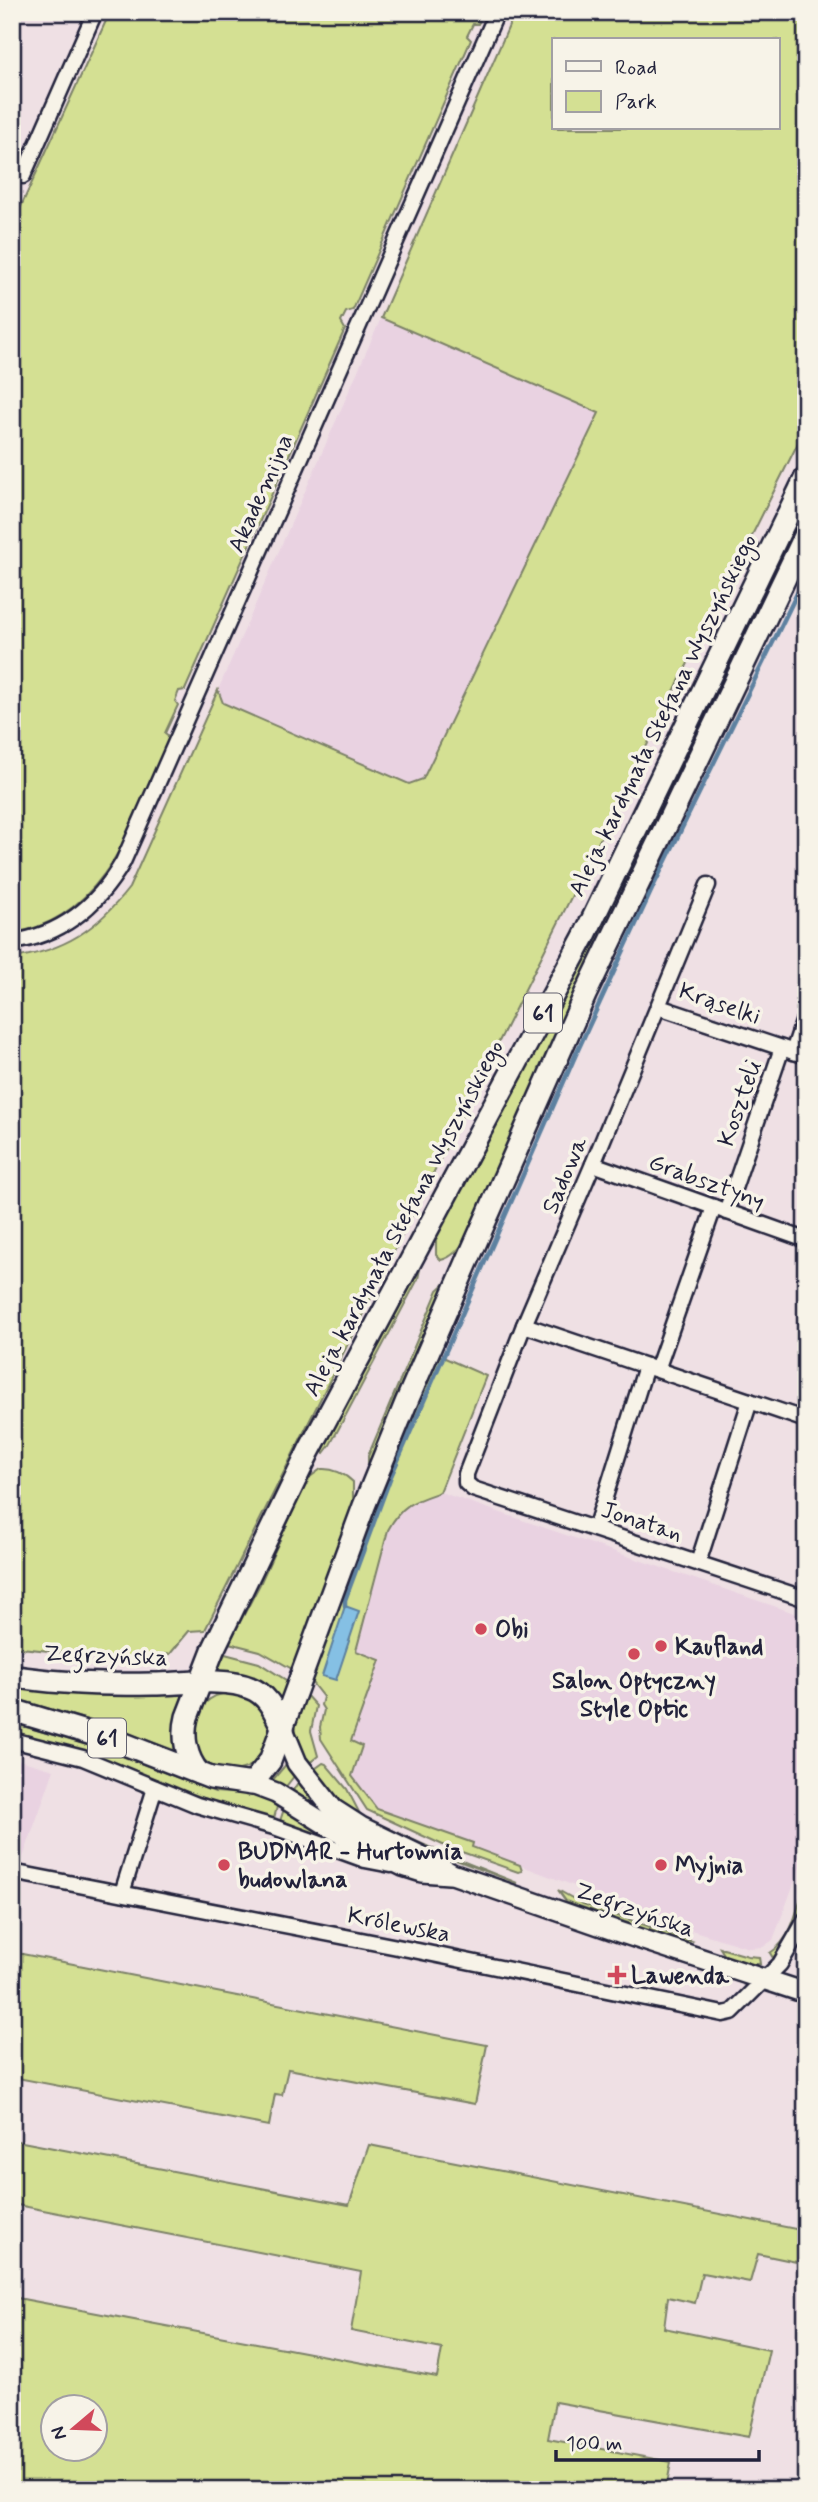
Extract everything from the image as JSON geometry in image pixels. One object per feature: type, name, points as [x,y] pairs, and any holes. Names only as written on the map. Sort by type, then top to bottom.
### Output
[{"type":"main road","name":"Aleja kardynała Stefana Wyszyńskiego","points":[[199,1684],[309,1451],[584,937],[806,477]]},
{"type":"main road","name":"Aleja kardynała Stefana Wyszyńskiego","points":[[283,1729],[370,1493],[471,1253],[590,984],[806,534]]},
{"type":"main road","name":"Zegrzyńska","points":[[12,1676],[112,1685],[199,1684]]},
{"type":"main road","points":[[251,1784],[217,1779],[199,1773],[189,1755],[185,1728],[199,1684],[248,1686],[270,1704],[283,1729]]},
{"type":"main road","name":"61","points":[[12,1710],[122,1743],[199,1773]]},
{"type":"main road","name":"Zegrzyńska","points":[[283,1729],[304,1772],[333,1809],[367,1830],[424,1857],[452,1874],[805,1994]]},
{"type":"main road","name":"61","points":[[251,1784],[270,1761],[283,1729]]},
{"type":"main road","name":"Zegrzyńska","points":[[251,1784],[285,1798],[351,1840],[403,1866],[426,1873],[452,1874]]},
{"type":"street","points":[[23,176],[95,12]]},
{"type":"street","name":"Akademijna","points":[[12,942],[53,931],[83,912],[109,886],[123,862],[497,12]]},
{"type":"street","name":"Sadowa","points":[[466,1483],[466,1474],[524,1325],[708,886]]},
{"type":"street","name":"Krąselki","points":[[659,1007],[793,1052]]},
{"type":"street","name":"Koszteli","points":[[595,1529],[651,1368],[793,1052],[806,1013]]},
{"type":"street","name":"Grabsztyny","points":[[593,1164],[806,1240]]},
{"type":"street","points":[[524,1325],[806,1420]]},
{"type":"street","points":[[698,1563],[750,1401]]},
{"type":"street","name":"Jonatan","points":[[466,1483],[473,1489],[806,1599]]},
{"type":"street","points":[[12,1740],[83,1758],[197,1805],[274,1827],[365,1860],[403,1866]]},
{"type":"street","points":[[122,1893],[155,1788]]},
{"type":"street","name":"Królewska","points":[[12,1872],[418,1951],[714,2013],[732,2012],[765,1980],[780,1964],[806,1919]]},
{"type":"shaded area","points":[[381,318],[599,413],[423,779],[409,784],[223,703],[218,690]]},
{"type":"shaded area","points":[[440,1492],[806,1617],[806,1851],[773,1940],[763,1947],[749,1948],[691,1930],[376,1811],[352,1776],[362,1746],[351,1742],[380,1660],[356,1652],[388,1530],[397,1513],[417,1500]]},
{"type":"shaded area","points":[[12,1758],[54,1770],[20,1866],[12,1865]]},
{"type":"green space","points":[[110,12],[484,12],[467,36],[471,40],[353,310],[346,312],[341,322],[345,329],[185,690],[179,691],[175,701],[178,705],[165,733],[170,737],[131,829],[115,858],[95,885],[73,907],[45,924],[12,933],[12,226]]},
{"type":"green space","points":[[515,12],[806,12],[806,427],[205,1630],[189,1631],[170,1654],[124,1659],[12,1647],[12,958],[48,950],[78,936],[105,915],[129,888],[218,690],[223,703],[409,784],[423,779],[599,413],[381,318]]},
{"type":"green space","points":[[806,486],[806,511],[601,936],[466,1239],[459,1249],[441,1260],[436,1255],[436,1229]]},
{"type":"green space","points":[[421,1264],[418,1279],[324,1453],[319,1450]]},
{"type":"green space","points":[[449,1280],[368,1473],[368,1456],[438,1290]]},
{"type":"green space","points":[[436,1354],[486,1376],[440,1492],[404,1509],[388,1530],[356,1651],[380,1660],[351,1741],[362,1746],[352,1776],[377,1809],[473,1843],[472,1847],[520,1865],[522,1871],[518,1872],[445,1846],[367,1810],[321,1739],[323,1697],[309,1679],[349,1568]]},
{"type":"green space","points":[[321,1469],[338,1472],[353,1482],[353,1512],[294,1670],[260,1651],[229,1643],[260,1584],[304,1486],[310,1477]]},
{"type":"green space","points":[[225,1654],[259,1663],[289,1682],[282,1703],[215,1673]]},
{"type":"green space","points":[[12,1685],[139,1694],[189,1694],[179,1752],[108,1726],[12,1698]]},
{"type":"green space","points":[[231,1693],[246,1696],[258,1705],[267,1717],[270,1732],[267,1747],[258,1759],[246,1768],[231,1771],[216,1768],[204,1759],[195,1747],[192,1732],[195,1717],[204,1705],[216,1696]]},
{"type":"green space","points":[[304,1693],[316,1706],[311,1731],[318,1756],[307,1765],[296,1729]]},
{"type":"green space","points":[[12,1723],[109,1751],[215,1792],[258,1795],[278,1803],[273,1822],[112,1766],[12,1735]]},
{"type":"green space","points":[[288,1762],[295,1775],[284,1789],[271,1782]]},
{"type":"green space","points":[[323,1763],[347,1789],[361,1816],[517,1883],[406,1841],[347,1810],[312,1771]]},
{"type":"green space","points":[[299,1781],[335,1821],[292,1792]]},
{"type":"green space","points":[[285,1806],[362,1851],[279,1824]]},
{"type":"green space","points":[[806,1879],[806,1902],[794,1928],[773,1958],[770,1953],[785,1939],[790,1930]]},
{"type":"green space","points":[[558,1890],[583,1904],[692,1941],[687,1943],[573,1904],[566,1901]]},
{"type":"green space","points":[[720,1948],[759,1957],[760,1964],[749,1964],[725,1956]]},
{"type":"green space","points":[[12,1952],[487,2045],[475,2104],[288,2069],[282,2095],[275,2094],[269,2126],[12,2077]]},
{"type":"green space","points":[[12,2140],[349,2205],[369,2145],[806,2231],[806,2264],[758,2254],[750,2282],[702,2273],[695,2303],[668,2297],[664,2328],[769,2350],[749,2437],[555,2402],[548,2439],[671,2462],[666,2490],[12,2490],[12,2297],[437,2377],[442,2349],[351,2331],[361,2272],[12,2204]]},
{"type":"water","points":[[345,1606],[359,1611],[336,1680],[322,1676]]},
{"type":"waterway","points":[[345,1606],[391,1476],[576,1054],[653,887],[806,575]]},
{"type":"place","name":"Obi","points":[[481,1629]]},
{"type":"place","name":"Kaufland","points":[[661,1646]]},
{"type":"place","name":"Salon Optyczny Style Optic","points":[[634,1654]]},
{"type":"place","name":"BUDMAR - Hurtownia budowlana","points":[[224,1865]]},
{"type":"place","name":"Myjnia","points":[[661,1865]]},
{"type":"place","name":"Lawenda","points":[[617,1975]]}]
